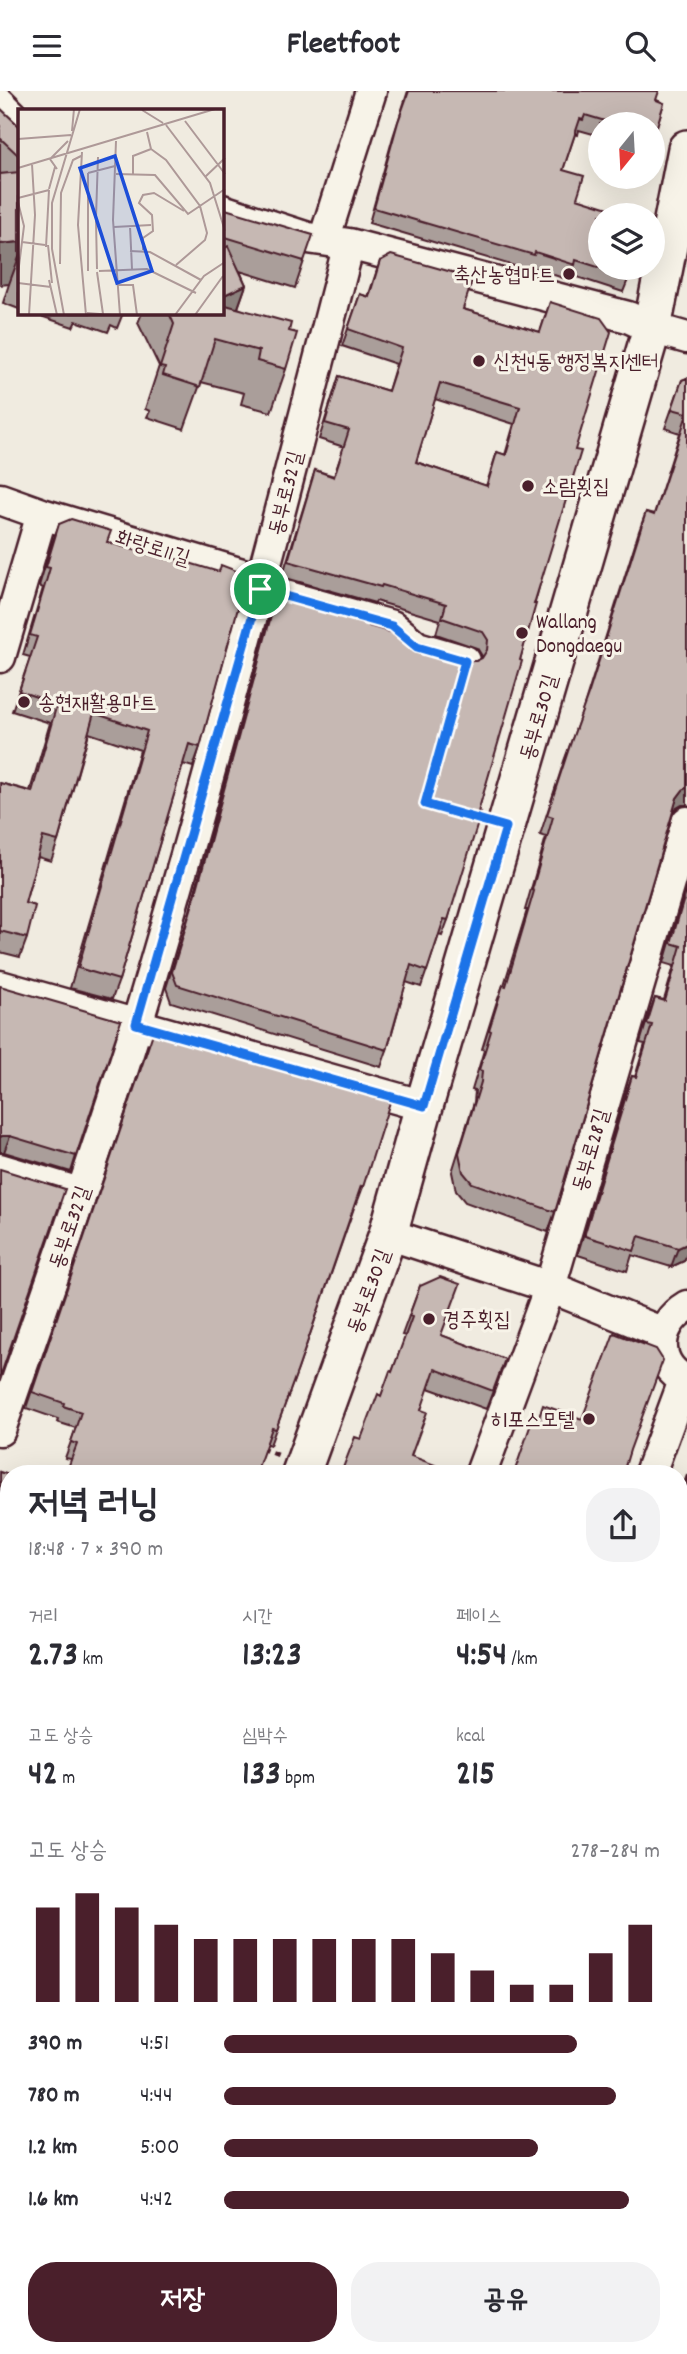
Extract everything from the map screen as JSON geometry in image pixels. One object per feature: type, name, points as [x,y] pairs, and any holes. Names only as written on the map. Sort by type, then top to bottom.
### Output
[{"type":"main road","name":"동부로30길","points":[[305,1465],[388,1234],[652,328],[687,149]]},
{"type":"street","name":"동부로32길","points":[[0,1430],[136,1024],[261,584],[371,91]]},
{"type":"street","points":[[0,103],[18,121]]},
{"type":"street","points":[[224,211],[308,238],[337,242],[628,317],[652,328],[687,338]]},
{"type":"street","name":"화랑로11길","points":[[0,499],[392,626],[417,647],[465,661]]},
{"type":"street","points":[[0,657],[43,514]]},
{"type":"street","name":"동부로28길","points":[[484,1465],[550,1287],[687,822]]},
{"type":"street","points":[[0,986],[424,1106]]},
{"type":"street","points":[[0,1169],[80,1193]]},
{"type":"street","points":[[388,1234],[550,1287],[663,1333]]},
{"type":"street","points":[[653,1465],[686,1381],[673,1372],[665,1361],[663,1333],[668,1322],[687,1306]]},
{"type":"path","points":[[252,1445],[299,1465]]},
{"type":"building","points":[[409,91],[659,91],[656,100],[664,103],[661,112],[588,112],[588,116],[580,119],[563,170],[584,176],[577,198],[593,203],[588,203],[588,264],[576,260],[575,265],[374,208]]},
{"type":"building","points":[[0,108],[18,125],[18,155],[0,138]]},
{"type":"building","points":[[18,172],[18,242],[0,244],[0,174]]},
{"type":"building","points":[[224,209],[313,235],[304,261],[224,237]]},
{"type":"building","points":[[228,246],[246,285],[224,295],[224,248]]},
{"type":"building","points":[[391,255],[473,278],[463,309],[540,332],[550,302],[601,318],[611,332],[575,450],[581,451],[534,604],[520,660],[522,661],[478,812],[481,813],[448,920],[444,919],[427,971],[411,965],[387,1050],[177,985],[172,972],[277,594],[371,620],[369,626],[401,635],[418,647],[466,661],[482,658],[487,650],[488,640],[483,632],[442,618],[446,604],[288,561],[315,470],[334,477],[349,430],[325,423],[339,376],[388,391],[402,348],[348,329],[360,294],[369,297],[380,261]],"holes":[[[440,383],[520,407],[506,455],[497,452],[487,486],[416,462]]]},
{"type":"building","points":[[224,305],[291,323],[289,331],[297,333],[286,369],[257,361],[259,351],[215,339],[200,387],[163,375],[165,368],[160,367],[174,324],[170,315],[224,315]]},
{"type":"building","points":[[687,378],[687,413],[672,409],[682,380]]},
{"type":"building","points":[[687,414],[687,787],[677,798],[555,1212],[472,1183],[463,1172],[459,1153],[481,1082],[482,1071],[479,1070],[491,1031],[489,1030],[503,985],[506,986],[534,891],[532,890],[553,817],[547,815],[646,512],[654,515]]},
{"type":"building","points":[[71,519],[111,531],[107,542],[219,572],[221,565],[247,575],[200,747],[189,744],[119,980],[78,968],[147,731],[94,713],[58,841],[43,837],[25,903],[35,906],[27,938],[0,931],[0,783],[32,792],[57,704],[19,691],[37,637],[30,635],[50,568],[46,567],[59,524]]},
{"type":"building","points":[[687,888],[687,1244],[678,1248],[639,1236],[634,1251],[585,1236],[585,1233],[632,1076],[636,1077],[652,1025],[647,1024],[655,998],[665,1001],[681,946],[671,943]]},
{"type":"building","points":[[0,986],[121,1021],[76,1156],[10,1136],[0,1137]]},
{"type":"building","points":[[154,1030],[385,1096],[384,1100],[390,1102],[363,1187],[361,1186],[298,1369],[276,1429],[272,1428],[259,1465],[69,1465],[77,1444],[71,1442],[81,1412],[32,1392]]},
{"type":"building","points":[[0,1169],[65,1189],[0,1377]]},
{"type":"building","points":[[440,1277],[460,1284],[441,1335],[505,1359],[493,1391],[435,1369],[421,1410],[427,1412],[411,1456],[435,1465],[344,1465],[355,1437],[361,1439],[378,1394],[381,1396],[390,1371],[392,1372],[420,1286]]},
{"type":"building","points":[[614,1333],[656,1349],[663,1360],[625,1465],[517,1465],[534,1415],[539,1417],[543,1405],[582,1419]]},
{"type":"place","name":"축산농협마트","points":[[569,274]]},
{"type":"place","name":"신천4동 행정복지센터","points":[[479,361]]},
{"type":"place","name":"소람횟집","points":[[528,486]]},
{"type":"place","name":"Wallang Dongdaegu","points":[[522,633]]},
{"type":"place","name":"송현재활용마트","points":[[24,702]]},
{"type":"place","name":"경주횟집","points":[[429,1319]]},
{"type":"place","name":"히포스모텔","points":[[589,1419]]},
{"type":"route","points":[[260,589],[392,626],[417,647],[465,661],[425,804],[506,827],[424,1106],[136,1024],[260,589]]}]
